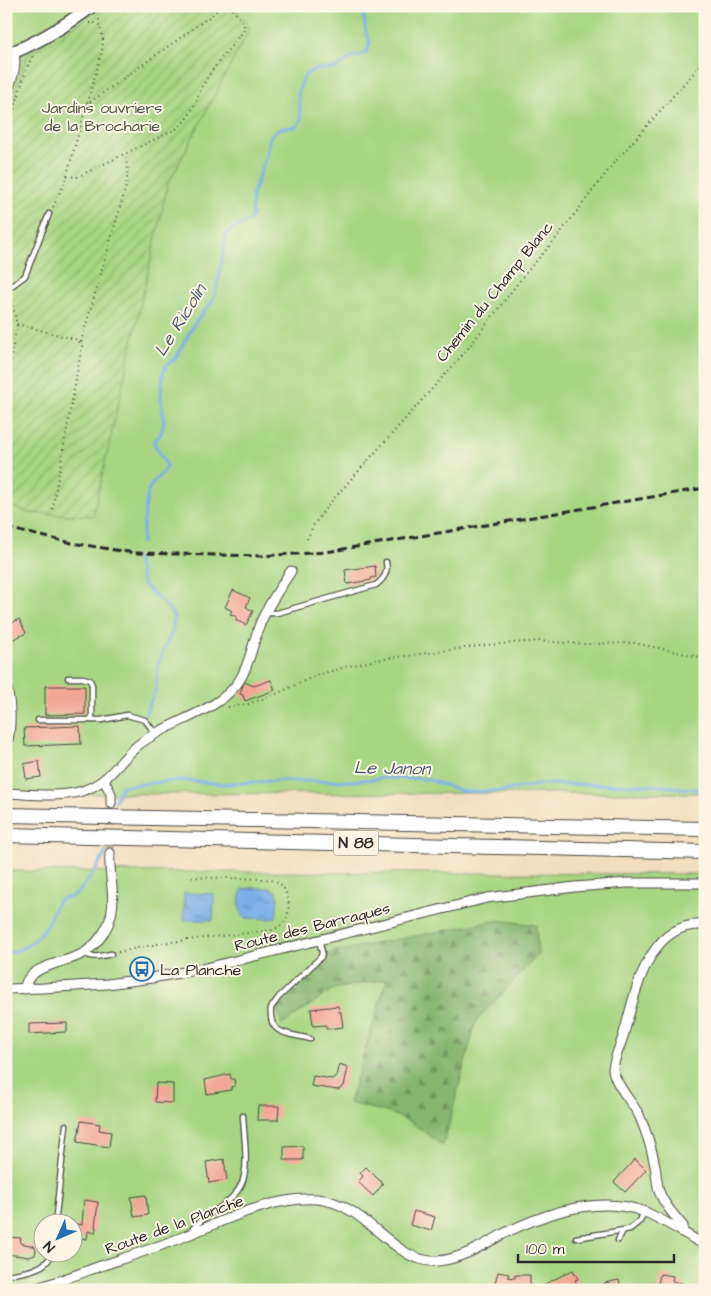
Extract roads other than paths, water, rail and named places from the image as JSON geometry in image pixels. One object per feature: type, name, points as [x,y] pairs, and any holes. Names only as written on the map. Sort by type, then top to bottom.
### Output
[{"type":"highway","name":"N 88","points":[[6,815],[705,829]]},
{"type":"highway","name":"N 88","points":[[6,835],[705,852]]},
{"type":"main road","points":[[9,54],[39,41],[64,27],[92,6]]},
{"type":"street","points":[[6,96],[15,65],[15,57],[9,54]]},
{"type":"street","points":[[6,793],[68,793],[83,790],[104,780],[138,746],[155,733],[212,704],[228,692],[238,682],[246,669],[265,613],[291,571]]},
{"type":"street","points":[[6,684],[10,724],[6,748]]},
{"type":"street","points":[[104,780],[111,794],[111,803]]},
{"type":"street","points":[[25,989],[26,980],[41,968],[71,959],[84,953],[96,943],[110,918],[112,905],[110,853]]},
{"type":"street","name":"Route des Barraques","points":[[6,989],[106,984],[206,968],[486,898],[627,883],[705,883]]},
{"type":"street","points":[[682,1232],[683,1226],[672,1214],[661,1196],[645,1129],[613,1071],[648,957],[662,940],[684,927],[694,924],[705,925]]},
{"type":"street","name":"Route de la Planche","points":[[30,1290],[142,1252],[213,1224],[295,1199],[318,1199],[345,1207],[362,1217],[402,1251],[421,1260],[434,1261],[456,1257],[540,1217],[568,1210],[603,1205],[621,1206],[644,1212],[705,1245]]},
{"type":"lane","points":[[7,289],[25,276],[49,214]]},
{"type":"lane","points":[[265,613],[277,613],[376,585],[381,581],[386,572],[386,562]]},
{"type":"lane","points":[[68,678],[90,680],[92,685],[92,720]]},
{"type":"lane","points":[[38,720],[102,720],[118,716],[133,716],[145,720],[155,733]]},
{"type":"lane","points":[[310,1039],[279,1032],[272,1023],[271,1008],[279,997],[321,957],[322,952],[319,940]]},
{"type":"lane","points":[[84,953],[93,957],[110,954]]},
{"type":"lane","points":[[191,1234],[192,1229],[235,1194],[242,1183],[245,1153],[243,1116]]},
{"type":"lane","points":[[56,1214],[66,1124]]},
{"type":"lane","points":[[576,1238],[624,1231],[636,1225],[644,1212]]},
{"type":"lane","points":[[618,1240],[624,1231]]},
{"type":"lane","points":[[6,1275],[36,1268],[43,1264]]},
{"type":"water","points":[[270,888],[277,892],[276,917],[270,919],[245,918],[243,916],[240,904],[241,892],[243,889]]},
{"type":"water","points":[[184,893],[214,894],[213,920],[184,920]]},
{"type":"waterway","name":"Le Ricolin","points":[[142,543],[148,492],[167,466],[154,441],[161,434],[164,421],[161,398],[163,373],[166,366],[176,358],[194,324],[212,302],[216,293],[226,235],[231,230],[249,221],[252,216],[252,196],[266,156],[270,137],[274,132],[282,128],[296,127],[301,120],[298,93],[305,75],[314,69],[335,69],[354,56],[366,53],[370,43],[366,33],[362,6]]},
{"type":"waterway","name":"Le Ricolin","points":[[137,560],[143,584],[169,609],[174,617],[172,632],[158,663],[156,689],[145,715]]},
{"type":"waterway","name":"Le Janon","points":[[115,801],[122,786],[182,780],[224,784],[273,781],[350,781],[388,778],[426,779],[465,792],[507,790],[544,784],[650,785],[705,790]]},
{"type":"waterway","name":"Le Janon","points":[[6,953],[27,946],[37,937],[46,926],[58,902],[79,892],[106,851]]},
{"type":"tunnel","points":[[110,853],[111,803]]},
{"type":"railway","points":[[6,528],[72,543],[134,553],[261,556],[326,552],[705,488]]},
{"type":"place","name":"La Planche","points":[[142,969]]},
{"type":"park label","name":"Jardins ouvriers de la Brocharie","points":[[102,116]]}]
